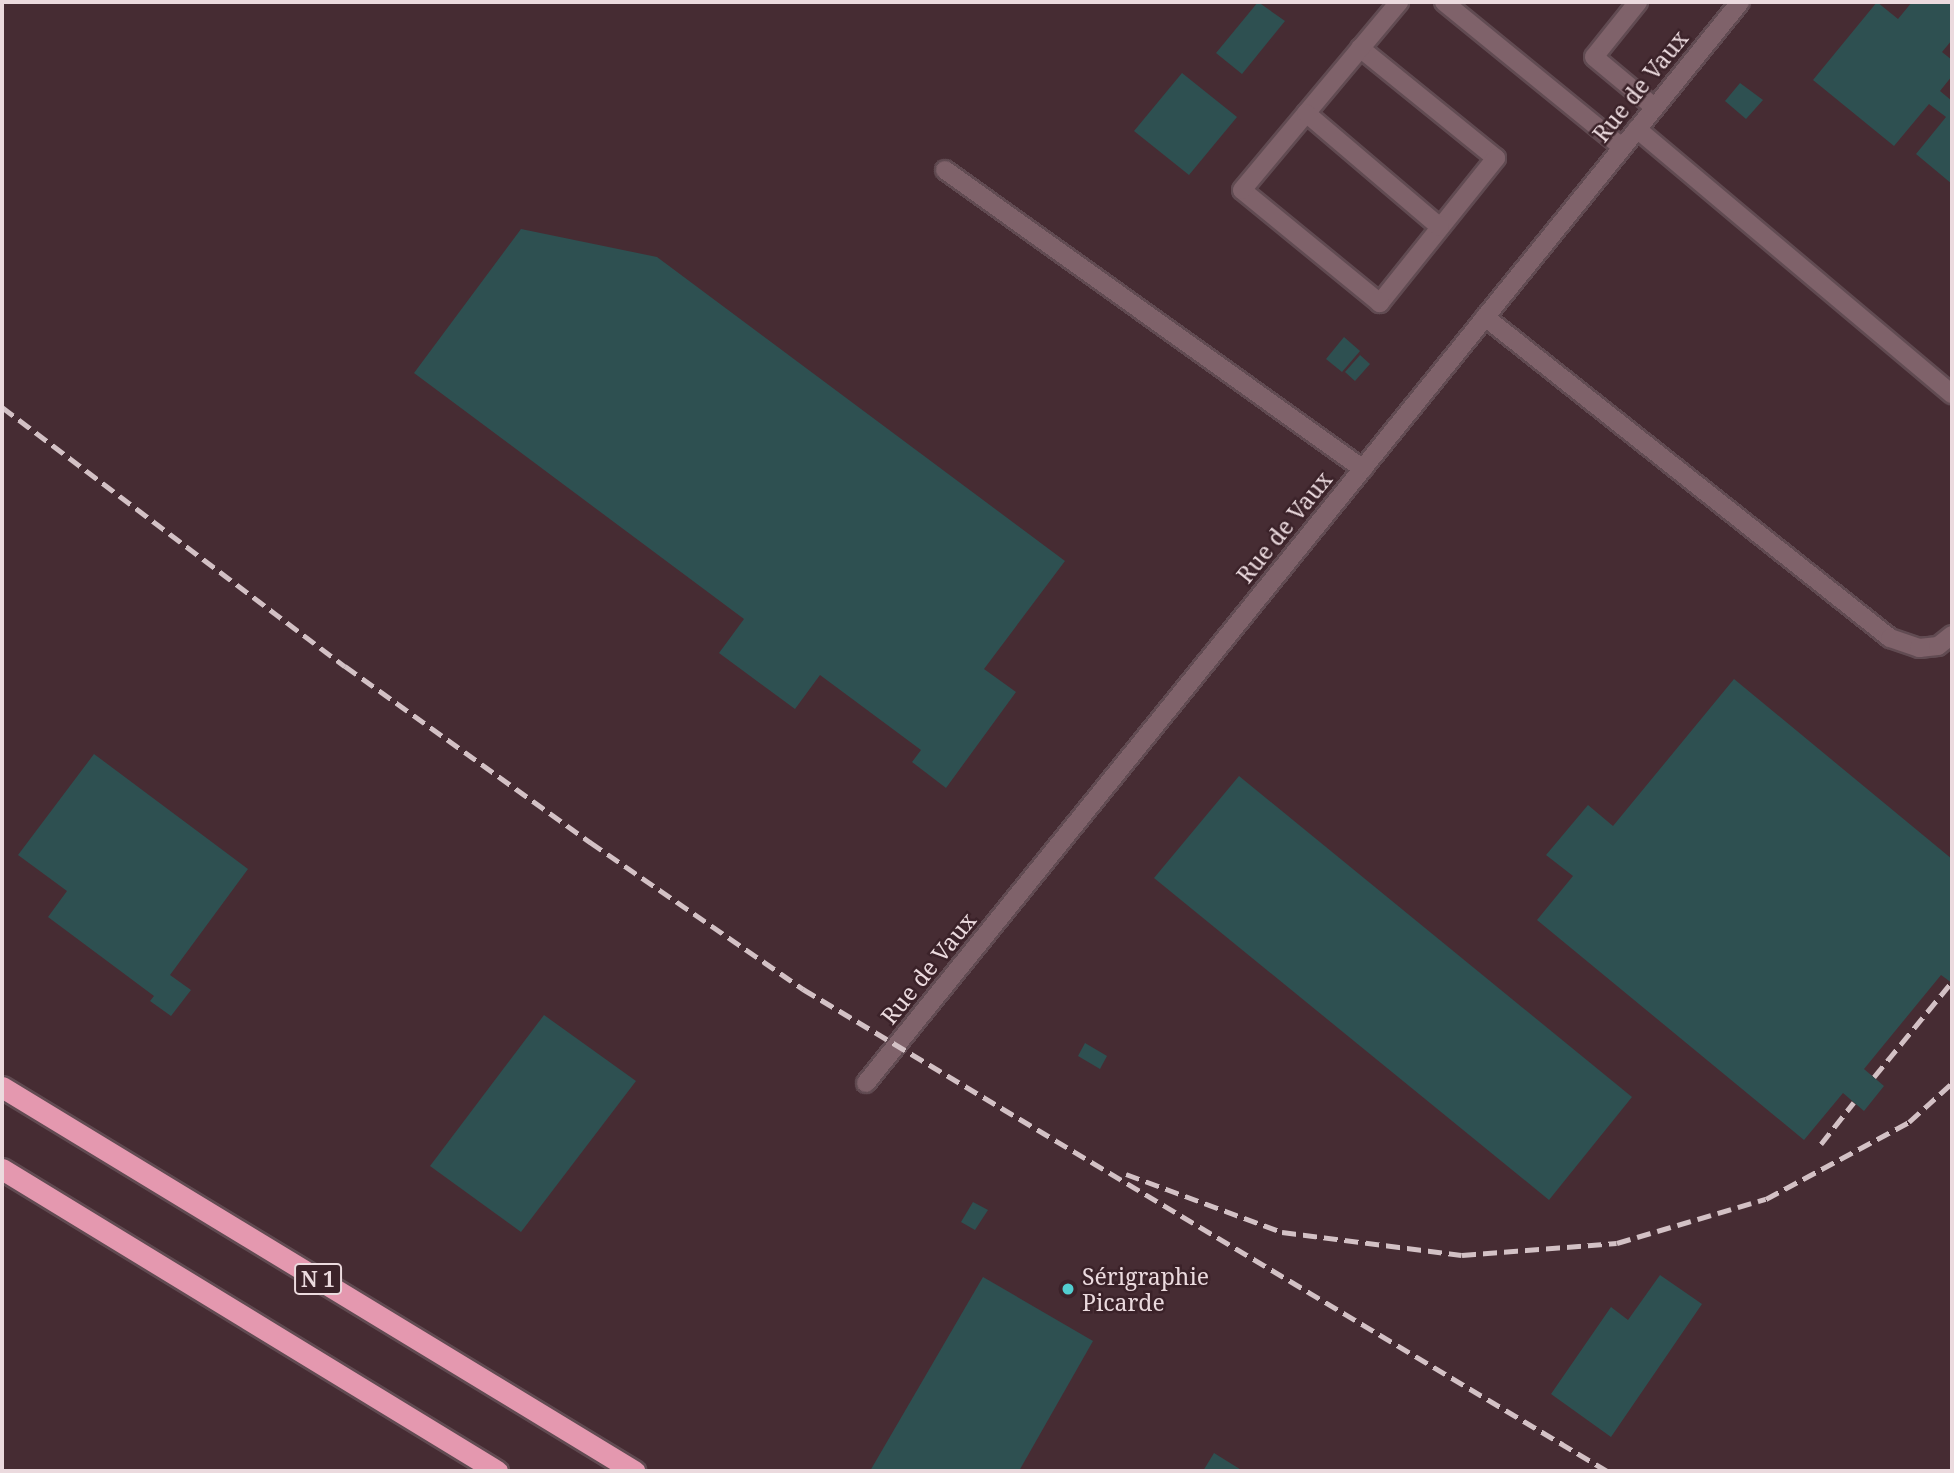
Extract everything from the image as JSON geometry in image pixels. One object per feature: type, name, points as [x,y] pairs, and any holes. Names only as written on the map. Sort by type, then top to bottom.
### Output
[{"type":"highway","name":"N 1","points":[[2,1087],[634,1471]]},
{"type":"highway","points":[[2,1169],[497,1471]]},
{"type":"street","points":[[1360,48],[1496,158],[1380,303],[1242,190],[1360,48],[1399,2]]},
{"type":"street","points":[[1444,2],[1622,148]]},
{"type":"street","points":[[1638,2],[1594,57],[1654,107]]},
{"type":"street","name":"Rue de Vaux","points":[[866,1083],[1740,2]]},
{"type":"street","points":[[1306,113],[1440,228]]},
{"type":"street","points":[[1637,129],[1952,394]]},
{"type":"street","points":[[945,170],[1363,469]]},
{"type":"street","points":[[1485,317],[1890,638],[1919,648],[1938,646],[1952,635]]},
{"type":"building","points":[[1258,2],[1285,21],[1242,74],[1216,53]]},
{"type":"building","points":[[1877,2],[1898,19],[1912,2],[1952,2],[1952,40],[1942,52],[1952,60],[1952,76],[1940,91],[1952,101],[1952,184],[1916,154],[1946,117],[1929,104],[1894,146],[1813,80]]},
{"type":"building","points":[[1182,73],[1237,117],[1189,175],[1134,131]]},
{"type":"building","points":[[1740,83],[1763,100],[1746,119],[1725,101]]},
{"type":"building","points":[[521,229],[657,257],[1065,561],[984,669],[1016,692],[946,788],[912,762],[921,750],[820,675],[795,709],[719,653],[744,619],[414,373]]},
{"type":"building","points":[[1344,337],[1360,351],[1342,372],[1326,359]]},
{"type":"building","points":[[1360,355],[1370,364],[1355,381],[1345,372]]},
{"type":"building","points":[[1734,679],[1952,859],[1952,983],[1941,975],[1864,1069],[1884,1086],[1864,1111],[1843,1093],[1804,1140],[1537,920],[1573,876],[1546,855],[1588,805],[1613,826]]},
{"type":"building","points":[[94,754],[248,869],[170,975],[191,990],[171,1016],[150,1001],[154,996],[48,917],[67,891],[18,855]]},
{"type":"building","points":[[1239,776],[1632,1097],[1549,1200],[1154,878]]},
{"type":"building","points":[[544,1015],[636,1081],[521,1232],[430,1166]]},
{"type":"building","points":[[1085,1043],[1107,1056],[1100,1069],[1078,1056]]},
{"type":"building","points":[[973,1202],[988,1210],[975,1230],[961,1222]]},
{"type":"building","points":[[1660,1275],[1702,1304],[1611,1437],[1551,1394],[1611,1307],[1628,1320]]},
{"type":"building","points":[[983,1277],[1093,1341],[1019,1471],[870,1471]]},
{"type":"building","points":[[1214,1453],[1243,1471],[1203,1471]]},
{"type":"railway","points":[[2,407],[345,666],[590,842],[803,989],[1607,1471]]},
{"type":"railway","points":[[1874,1077],[1951,983]]},
{"type":"railway","points":[[1126,1174],[1282,1232],[1462,1255],[1617,1243],[1766,1199],[1909,1122],[1952,1083]]},
{"type":"railway","points":[[1821,1144],[1854,1102]]},
{"type":"place","name":"Sérigraphie Picarde","points":[[1068,1289]]}]
